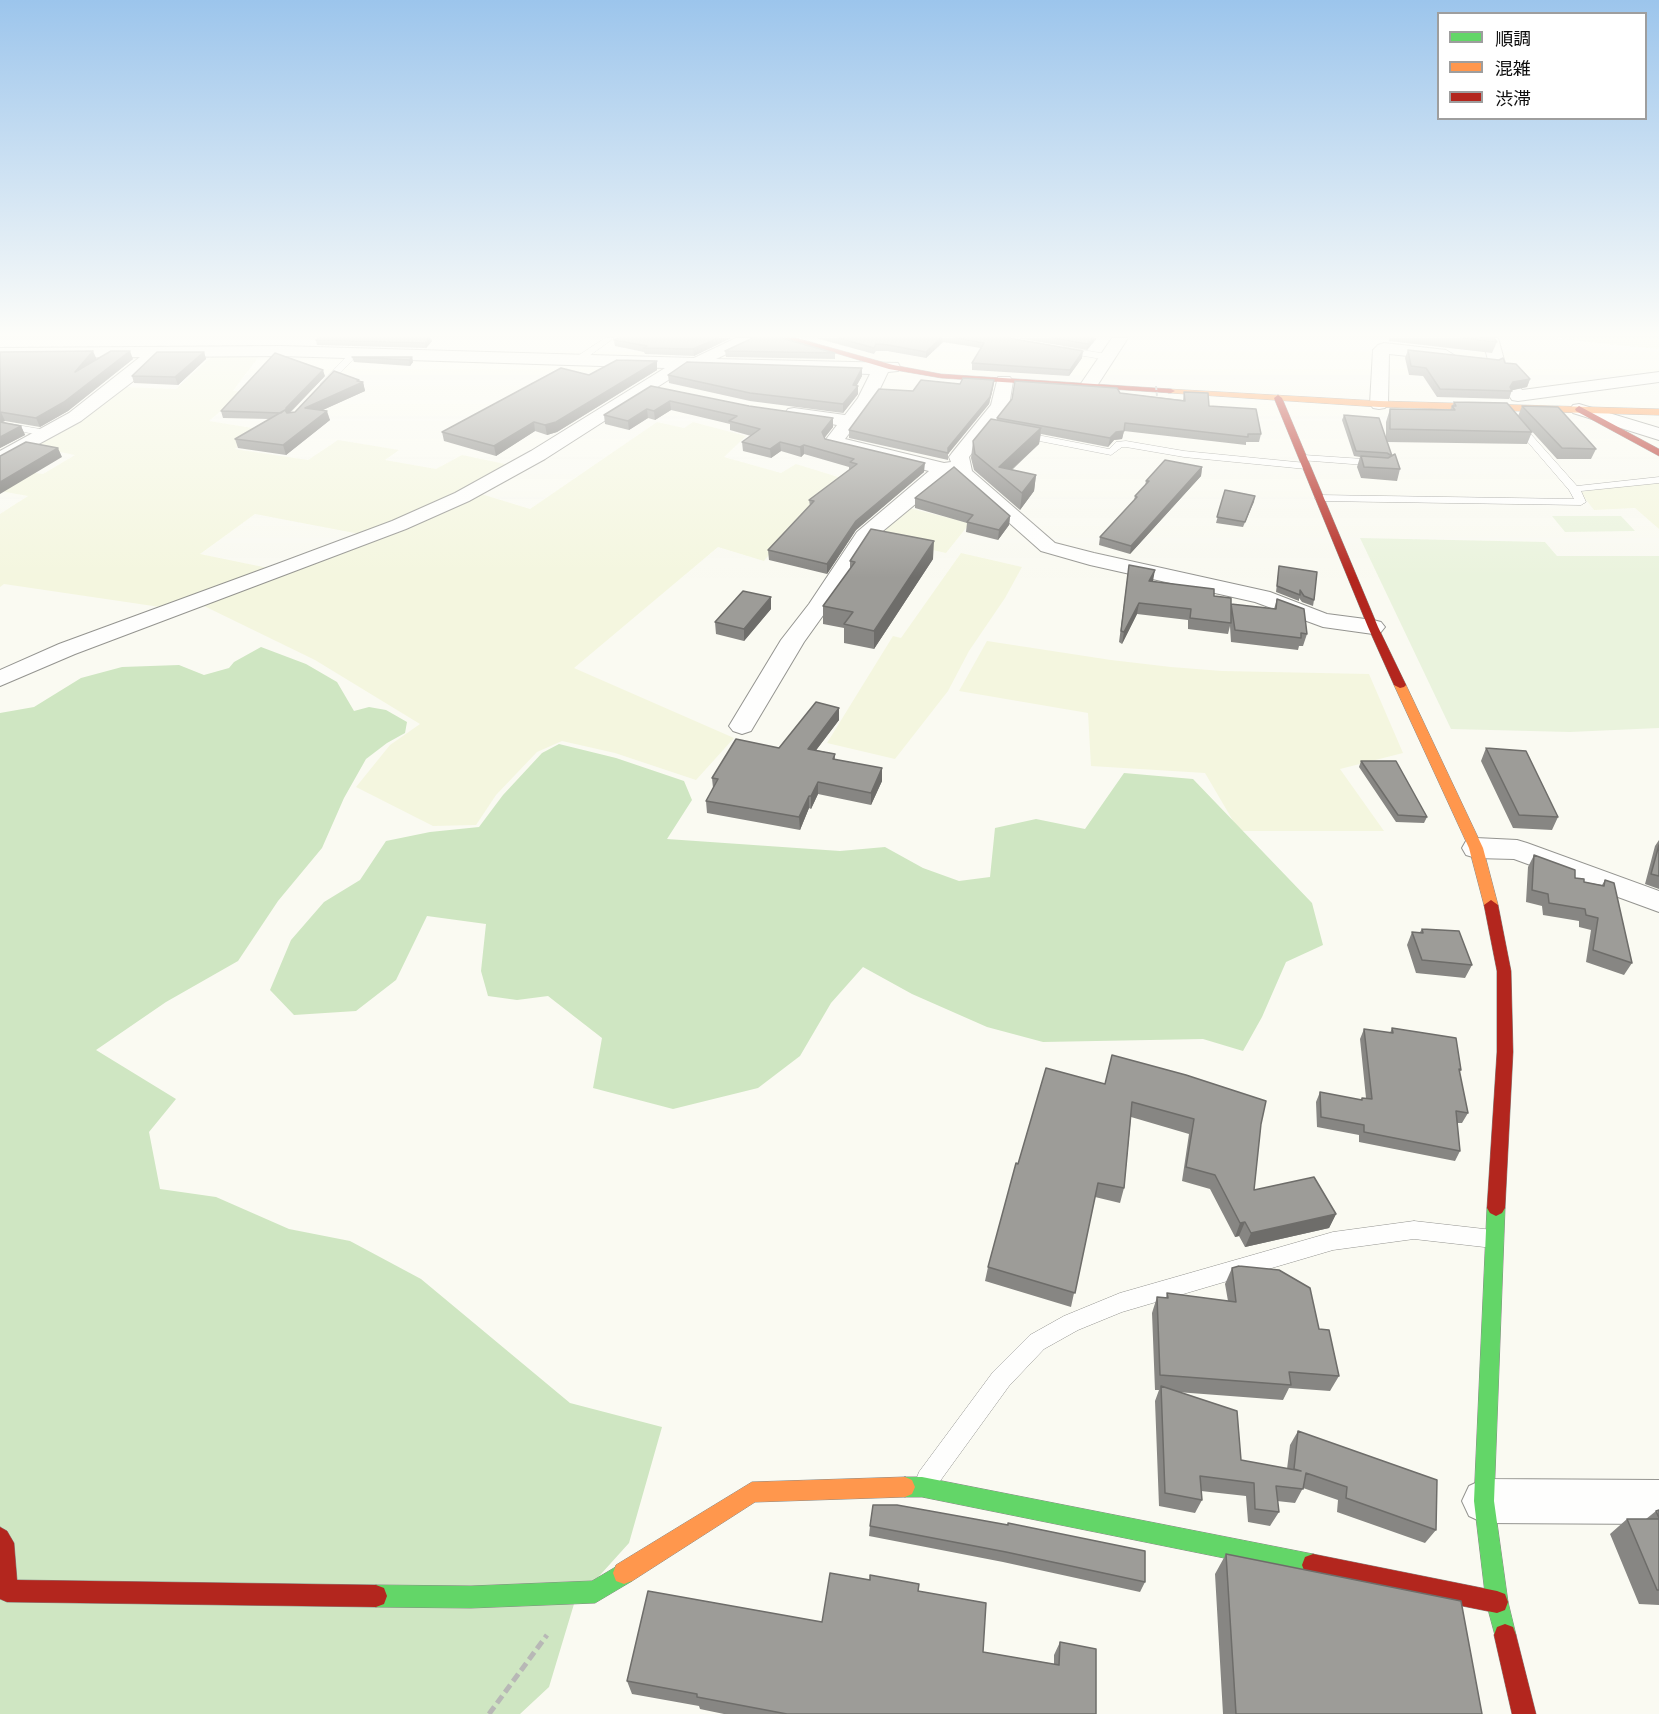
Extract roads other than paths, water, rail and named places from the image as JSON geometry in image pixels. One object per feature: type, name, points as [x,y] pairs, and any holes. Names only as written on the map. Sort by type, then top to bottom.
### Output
[{"type":"street","points":[[0,459],[73,418]]},
{"type":"street","points":[[0,679],[67,649],[399,525],[462,496],[604,418]]},
{"type":"street","points":[[829,418],[850,421]]},
{"type":"street","points":[[852,418],[833,442],[952,467],[963,473],[1048,547],[1100,561],[1262,597],[1323,620],[1373,627]]},
{"type":"street","points":[[742,726],[793,639],[818,607],[864,536],[952,467],[959,457],[989,430],[995,418]]},
{"type":"street","points":[[1286,418],[1373,627],[1476,848],[1493,914],[1504,972],[1505,1052],[1494,1239],[1484,1501],[1497,1602],[1524,1714]]},
{"type":"street","points":[[1595,418],[1659,453]]},
{"type":"street","points":[[1608,418],[1659,434]]},
{"type":"street","points":[[1476,848],[1517,850],[1659,902]]},
{"type":"street","points":[[0,1538],[3,1543],[7,1591],[471,1597],[577,1593],[595,1592],[752,1492],[922,1487],[1497,1602]]},
{"type":"street","points":[[1484,1501],[1659,1502]]},
{"type":"lane","points":[[1319,498],[1581,502],[1574,489],[1512,418]]},
{"type":"lane","points":[[5,426],[46,433]]},
{"type":"lane","points":[[1016,434],[1111,452],[1119,444],[1126,444],[1184,454],[1305,462],[1385,464]]},
{"type":"lane","points":[[1574,489],[1659,480]]},
{"type":"lane","points":[[922,1487],[1002,1380],[1037,1342],[1071,1323],[1120,1302],[1332,1241],[1413,1230],[1494,1239]]}]
